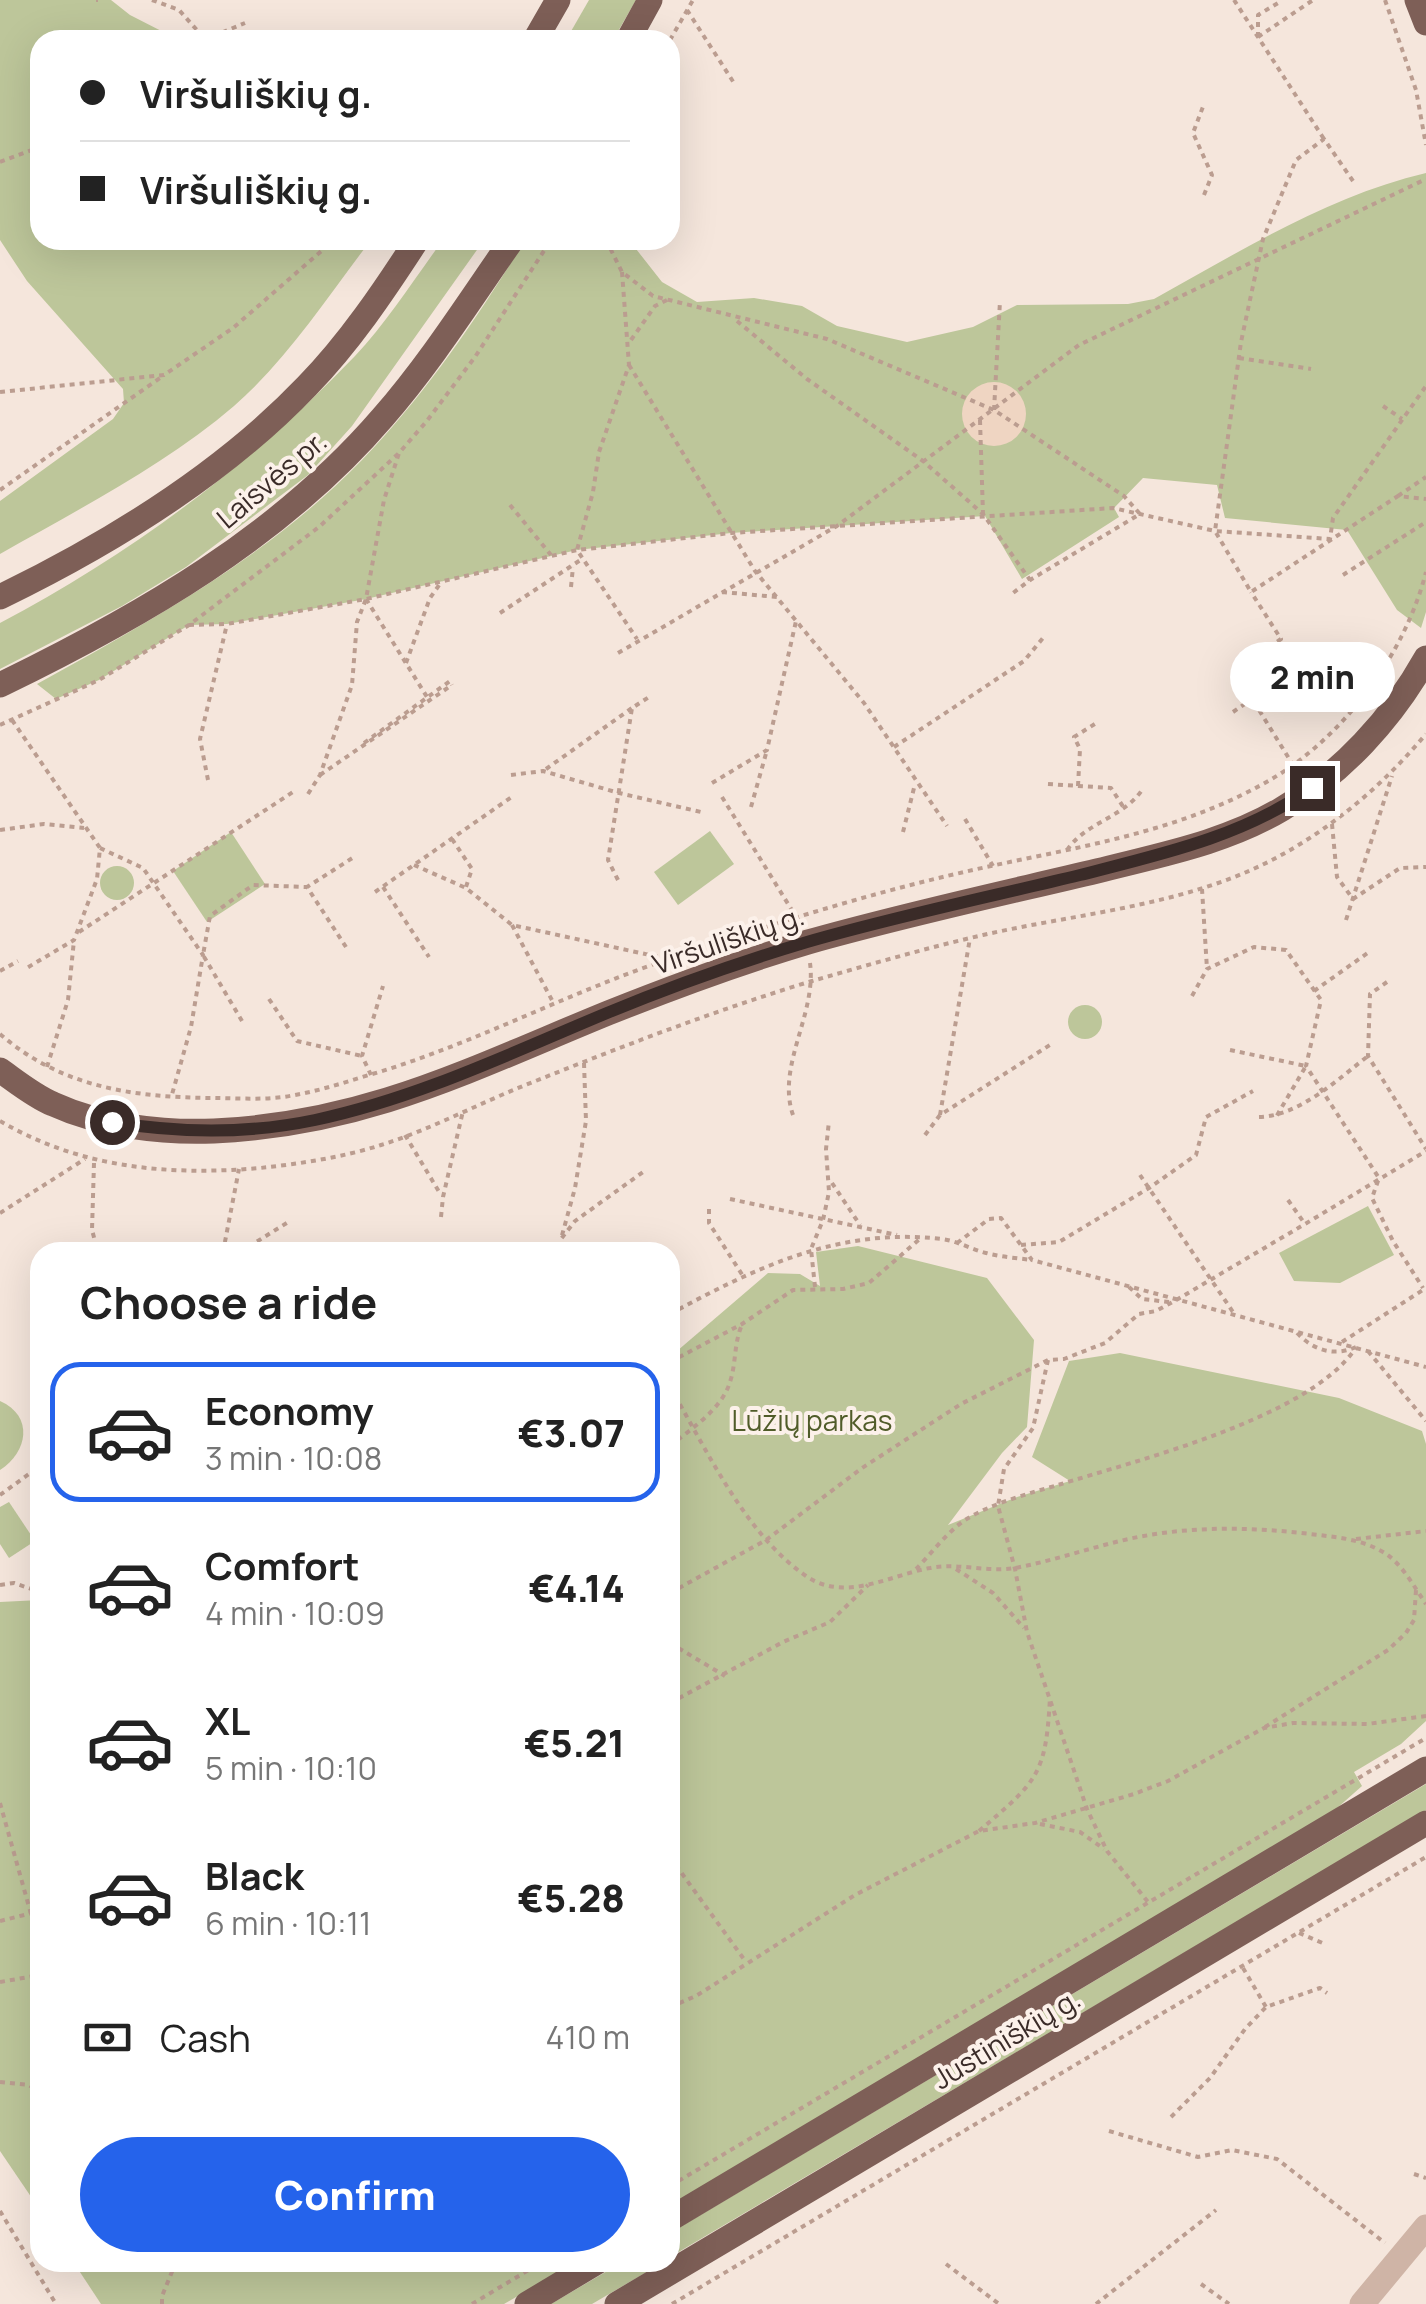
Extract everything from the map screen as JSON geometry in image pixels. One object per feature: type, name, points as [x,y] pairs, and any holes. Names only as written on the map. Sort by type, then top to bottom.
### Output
[{"type":"main road","points":[[541,30],[558,0]]},
{"type":"main road","points":[[634,30],[650,0]]},
{"type":"main road","points":[[1418,0],[1426,23]]},
{"type":"main road","name":"Laisvės pr.","points":[[0,597],[114,536],[179,493],[266,426],[308,386],[346,340],[410,250]]},
{"type":"main road","name":"Laisvės pr.","points":[[0,684],[92,640],[165,597],[270,524],[328,475],[382,419],[435,352],[505,250]]},
{"type":"main road","name":"Viršuliškių g.","points":[[0,1070],[53,1104],[112,1122],[155,1129],[211,1131],[258,1127],[310,1121],[371,1107],[438,1085],[610,1012],[806,942],[1181,850],[1242,828],[1280,810],[1339,766],[1382,722],[1426,658]]},
{"type":"main road","name":"Justiniškių g.","points":[[680,2213],[1426,1769]]},
{"type":"main road","name":"Justiniškių g.","points":[[680,2267],[1426,1823]]},
{"type":"main road","points":[[527,2304],[580,2272]]},
{"type":"main road","name":"Justiniškių g.","points":[[617,2304],[671,2272]]},
{"type":"street","points":[[1362,2304],[1426,2227]]},
{"type":"path","points":[[152,0],[179,10],[196,30]]},
{"type":"path","points":[[676,30],[693,0]]},
{"type":"path","points":[[1234,0],[1353,182]]},
{"type":"path","points":[[1258,37],[1258,15],[1278,3],[1276,0]]},
{"type":"path","points":[[1258,37],[1312,0]]},
{"type":"path","points":[[1385,0],[1416,90],[1426,145]]},
{"type":"path","points":[[688,10],[734,82]]},
{"type":"path","points":[[228,30],[245,23]]},
{"type":"path","points":[[1204,104],[1193,133],[1212,175],[1204,195]]},
{"type":"path","points":[[1293,765],[1234,670],[1281,639],[1215,531],[1239,358],[1263,238],[1296,160],[1324,139]]},
{"type":"path","points":[[0,162],[30,151]]},
{"type":"path","points":[[618,653],[837,526],[1079,345],[1426,179]]},
{"type":"path","points":[[0,490],[233,328],[323,250]]},
{"type":"path","points":[[611,250],[622,272],[629,365],[599,452],[577,550],[637,639]]},
{"type":"path","points":[[622,272],[653,296],[828,339],[994,410],[1124,496],[1140,514]]},
{"type":"path","points":[[629,344],[641,323],[667,300]]},
{"type":"path","points":[[994,410],[1000,301]]},
{"type":"path","points":[[733,318],[806,379],[923,461],[984,515],[1030,580]]},
{"type":"path","points":[[1239,358],[1311,369]]},
{"type":"path","points":[[629,365],[755,571],[864,703],[947,826]]},
{"type":"path","points":[[0,392],[164,375]]},
{"type":"path","points":[[1330,539],[1333,518],[1426,386]]},
{"type":"path","points":[[1383,406],[1402,419]]},
{"type":"path","points":[[980,420],[984,515]]},
{"type":"path","points":[[308,794],[320,775],[352,685],[356,622],[366,599],[384,500],[399,453]]},
{"type":"path","points":[[1251,592],[1426,477]]},
{"type":"path","points":[[1398,496],[1426,499]]},
{"type":"path","points":[[510,505],[552,556]]},
{"type":"path","points":[[189,625],[227,624],[366,599],[577,550],[731,533],[1114,508],[1215,531],[1330,539]]},
{"type":"path","points":[[1013,592],[1140,514]]},
{"type":"path","points":[[1343,574],[1426,522]]},
{"type":"path","points":[[500,612],[582,559]]},
{"type":"path","points":[[571,587],[573,566]]},
{"type":"path","points":[[0,1034],[47,1068],[118,1093],[171,1098],[284,1097],[412,1062],[668,959],[798,918],[946,876],[1166,828],[1244,794],[1293,765],[1342,722],[1400,641],[1426,572]]},
{"type":"path","points":[[406,666],[430,598],[442,581]]},
{"type":"path","points":[[720,591],[777,597]]},
{"type":"path","points":[[366,599],[426,697]]},
{"type":"path","points":[[751,808],[796,621]]},
{"type":"path","points":[[208,780],[200,739],[227,624]]},
{"type":"path","points":[[894,747],[1024,661],[1042,638]]},
{"type":"path","points":[[320,775],[452,685],[450,681],[361,746]]},
{"type":"path","points":[[544,771],[649,697]]},
{"type":"path","points":[[1233,712],[1252,699]]},
{"type":"path","points":[[0,726],[56,700]]},
{"type":"path","points":[[618,880],[608,860],[632,708]]},
{"type":"path","points":[[12,720],[100,848],[144,868],[242,1022]]},
{"type":"path","points":[[1078,786],[1080,749],[1074,737],[1098,722]]},
{"type":"path","points":[[0,1121],[33,1141],[85,1159],[135,1168],[262,1168],[362,1149],[680,1024],[812,982],[970,938],[1202,889],[1271,860],[1332,824],[1393,772],[1426,734]]},
{"type":"path","points":[[712,784],[767,750]]},
{"type":"path","points":[[511,775],[544,771],[618,794],[700,812]]},
{"type":"path","points":[[1346,920],[1393,772]]},
{"type":"path","points":[[903,832],[916,780]]},
{"type":"path","points":[[1048,784],[1112,788],[1124,808]]},
{"type":"path","points":[[79,932],[296,790]]},
{"type":"path","points":[[1067,850],[1078,835],[1132,805],[1142,790]]},
{"type":"path","points":[[375,892],[513,796]]},
{"type":"path","points":[[722,796],[798,918]]},
{"type":"path","points":[[965,819],[993,866]]},
{"type":"path","points":[[0,830],[44,824],[87,829]]},
{"type":"path","points":[[1332,824],[1336,877],[1353,899]]},
{"type":"path","points":[[452,839],[472,869],[466,888]]},
{"type":"path","points":[[26,970],[74,940],[79,932],[97,879],[100,848]]},
{"type":"path","points":[[171,1098],[191,1027],[210,916],[253,885],[307,887],[354,857]]},
{"type":"path","points":[[414,865],[466,888],[512,925],[554,1004]]},
{"type":"path","points":[[1353,899],[1400,868],[1426,868]]},
{"type":"path","points":[[307,887],[346,947]]},
{"type":"path","points":[[383,887],[429,956]]},
{"type":"path","points":[[1192,996],[1207,968],[1202,889]]},
{"type":"path","points":[[512,925],[668,959]]},
{"type":"path","points":[[940,1115],[970,938]]},
{"type":"path","points":[[47,1068],[68,1000],[74,940]]},
{"type":"path","points":[[1207,968],[1254,947],[1286,950],[1320,1000],[1306,1066],[1276,1117]]},
{"type":"path","points":[[1314,991],[1369,952]]},
{"type":"path","points":[[0,971],[18,961]]},
{"type":"path","points":[[793,1115],[787,1088],[812,982]]},
{"type":"path","points":[[680,1587],[766,1540],[862,1468],[961,1404],[1048,1360],[1105,1343],[1139,1314],[1156,1311],[1212,1280],[1426,1150],[1368,1056],[1370,994],[1387,982]]},
{"type":"path","points":[[372,1074],[362,1056],[383,986]]},
{"type":"path","points":[[269,998],[297,1041],[362,1056]]},
{"type":"path","points":[[925,1135],[940,1115],[1053,1044]]},
{"type":"path","points":[[1230,1050],[1306,1066],[1378,1178],[1372,1198],[1393,1241],[1425,1288],[1340,1343]]},
{"type":"path","points":[[1259,1117],[1276,1117],[1324,1090],[1368,1056]]},
{"type":"path","points":[[584,1062],[586,1121],[575,1188],[561,1239],[575,1221],[643,1172]]},
{"type":"path","points":[[1022,1246],[1059,1242],[1150,1188],[1196,1155],[1206,1117],[1253,1091]]},
{"type":"path","points":[[442,1217],[442,1197],[463,1111]]},
{"type":"path","points":[[815,1288],[811,1249],[823,1220],[830,1178],[826,1149],[829,1121]]},
{"type":"path","points":[[405,1135],[442,1197]]},
{"type":"path","points":[[0,1212],[85,1159]]},
{"type":"path","points":[[94,1161],[92,1230],[95,1242]]},
{"type":"path","points":[[225,1242],[239,1169]]},
{"type":"path","points":[[1140,1175],[1235,1315]]},
{"type":"path","points":[[830,1178],[862,1226]]},
{"type":"path","points":[[730,1199],[906,1237]]},
{"type":"path","points":[[1288,1200],[1305,1224]]},
{"type":"path","points":[[709,1209],[709,1222],[743,1276]]},
{"type":"path","points":[[957,1243],[988,1219],[1001,1218],[1032,1260]]},
{"type":"path","points":[[256,1242],[290,1221]]},
{"type":"path","points":[[680,1309],[743,1276],[811,1249],[874,1237],[922,1237],[988,1254],[1032,1260],[1426,1367]]},
{"type":"path","points":[[680,1357],[742,1324],[793,1290],[843,1289],[869,1283],[922,1237]]},
{"type":"path","points":[[680,1438],[718,1404],[730,1384],[735,1343],[742,1324]]},
{"type":"path","points":[[1296,1331],[1322,1350],[1345,1352],[1356,1348]]},
{"type":"path","points":[[912,1572],[964,1520],[1161,1452],[1284,1404],[1342,1367],[1356,1348]]},
{"type":"path","points":[[1368,1351],[1426,1421]]},
{"type":"path","points":[[1048,1360],[1033,1428],[1004,1468],[998,1506],[1015,1568],[1026,1632],[1087,1808],[1108,1851],[1148,1902]]},
{"type":"path","points":[[680,1404],[745,1514],[766,1540],[806,1576],[850,1588],[934,1566],[1015,1568],[1136,1538],[1209,1528],[1262,1528],[1353,1539],[1426,1531]]},
{"type":"path","points":[[0,1495],[30,1473]]},
{"type":"path","points":[[1353,1539],[1395,1561],[1426,1604]]},
{"type":"path","points":[[950,1567],[994,1593],[1026,1632]]},
{"type":"path","points":[[0,1585],[14,1583],[30,1589]]},
{"type":"path","points":[[680,1699],[783,1642],[830,1622],[868,1585]]},
{"type":"path","points":[[979,1831],[1035,1823],[1168,1781],[1264,1728],[1388,1650],[1414,1620],[1416,1590]]},
{"type":"path","points":[[680,1648],[725,1676]]},
{"type":"path","points":[[680,2003],[855,1895],[979,1831],[1025,1791],[1043,1762],[1050,1693]]},
{"type":"path","points":[[1264,1728],[1292,1723],[1367,1724],[1426,1716]]},
{"type":"path","points":[[680,2180],[1426,1738]]},
{"type":"path","points":[[0,1804],[30,1910]]},
{"type":"path","points":[[1035,1823],[1080,1832],[1108,1851]]},
{"type":"path","points":[[672,2304],[1426,1857]]},
{"type":"path","points":[[680,1870],[746,1962]]},
{"type":"path","points":[[0,1921],[30,1914]]},
{"type":"path","points":[[1299,1933],[1325,1944]]},
{"type":"path","points":[[1243,1968],[1266,2007]]},
{"type":"path","points":[[0,1982],[30,1977]]},
{"type":"path","points":[[1171,2117],[1210,2078],[1266,2007],[1320,1988],[1327,1994]]},
{"type":"path","points":[[0,2082],[30,2085]]},
{"type":"path","points":[[1109,2131],[1198,2158],[1232,2150],[1277,2158],[1371,2232]]},
{"type":"path","points":[[1414,2174],[1426,2178]]},
{"type":"path","points":[[1096,2304],[1216,2210]]},
{"type":"path","points":[[0,2211],[30,2261]]},
{"type":"path","points":[[946,2264],[999,2304]]},
{"type":"path","points":[[37,2272],[56,2304]]},
{"type":"path","points":[[162,2304],[172,2272]]},
{"type":"path","points":[[472,2304],[525,2272]]},
{"type":"path","points":[[1201,2284],[1229,2304]]},
{"type":"green space","points":[[0,0],[111,0],[159,30],[30,30],[30,250],[363,250],[289,348],[234,406],[150,467],[0,554],[0,501],[113,419],[124,403],[123,389],[27,281],[0,240]]},
{"type":"green space","points":[[589,0],[636,0],[619,30],[572,30]]},
{"type":"green space","points":[[1426,173],[1426,612],[1421,628],[1397,610],[1347,530],[1225,518],[1217,485],[1143,478],[1114,508],[1119,517],[1022,579],[985,516],[731,533],[577,550],[366,599],[227,624],[189,625],[99,680],[56,699],[37,684],[208,584],[326,495],[385,435],[429,382],[518,250],[637,250],[662,282],[697,302],[754,298],[802,306],[837,326],[907,342],[973,327],[1017,305],[1128,304],[1154,299],[1320,210]]},
{"type":"green space","points":[[436,250],[477,250],[352,426],[308,475],[186,567],[122,606],[0,669],[0,623],[143,537],[232,470],[316,396],[390,314]]},
{"type":"green space","points":[[710,831],[734,864],[678,905],[654,872]]},
{"type":"green space","points":[[231,832],[265,884],[207,922],[173,871]]},
{"type":"green space","points":[[117,866],[129,871],[134,883],[129,895],[117,900],[105,895],[100,883],[105,871]]},
{"type":"green space","points":[[1085,1005],[1097,1010],[1102,1022],[1097,1034],[1085,1039],[1073,1034],[1068,1022],[1073,1010]]},
{"type":"green space","points":[[1368,1206],[1394,1255],[1340,1283],[1294,1281],[1279,1253]]},
{"type":"green space","name":"Lūžių parkas","points":[[858,1246],[987,1278],[1034,1340],[1027,1427],[1002,1453],[948,1525],[1070,1481],[1032,1457],[1069,1361],[1120,1353],[1339,1398],[1422,1431],[1426,1444],[1426,1721],[1401,1744],[1354,1772],[1362,1786],[1336,1809],[680,2200],[680,1348],[768,1273],[800,1274],[820,1286],[816,1252]]},
{"type":"green space","points":[[0,1401],[18,1416],[23,1434],[17,1454],[0,1470]]},
{"type":"green space","points":[[9,1502],[30,1534],[30,1544],[9,1558],[0,1544],[0,1507]]},
{"type":"green space","points":[[30,1600],[30,2195],[0,2151],[0,1602]]},
{"type":"green space","points":[[1426,1784],[1426,1810],[680,2251],[680,2227]]},
{"type":"green space","points":[[80,2272],[559,2272],[504,2304],[101,2304]]},
{"type":"green space","points":[[606,2272],[647,2272],[592,2304],[551,2304]]},
{"type":"shaded area","points":[[994,382],[1017,391],[1026,414],[1017,437],[994,446],[971,437],[962,414],[971,391]]},
{"type":"route","points":[[112,1122],[155,1129],[211,1131],[310,1121],[371,1107],[438,1085],[610,1012],[806,942],[1212,840],[1280,810],[1312,788]]}]
